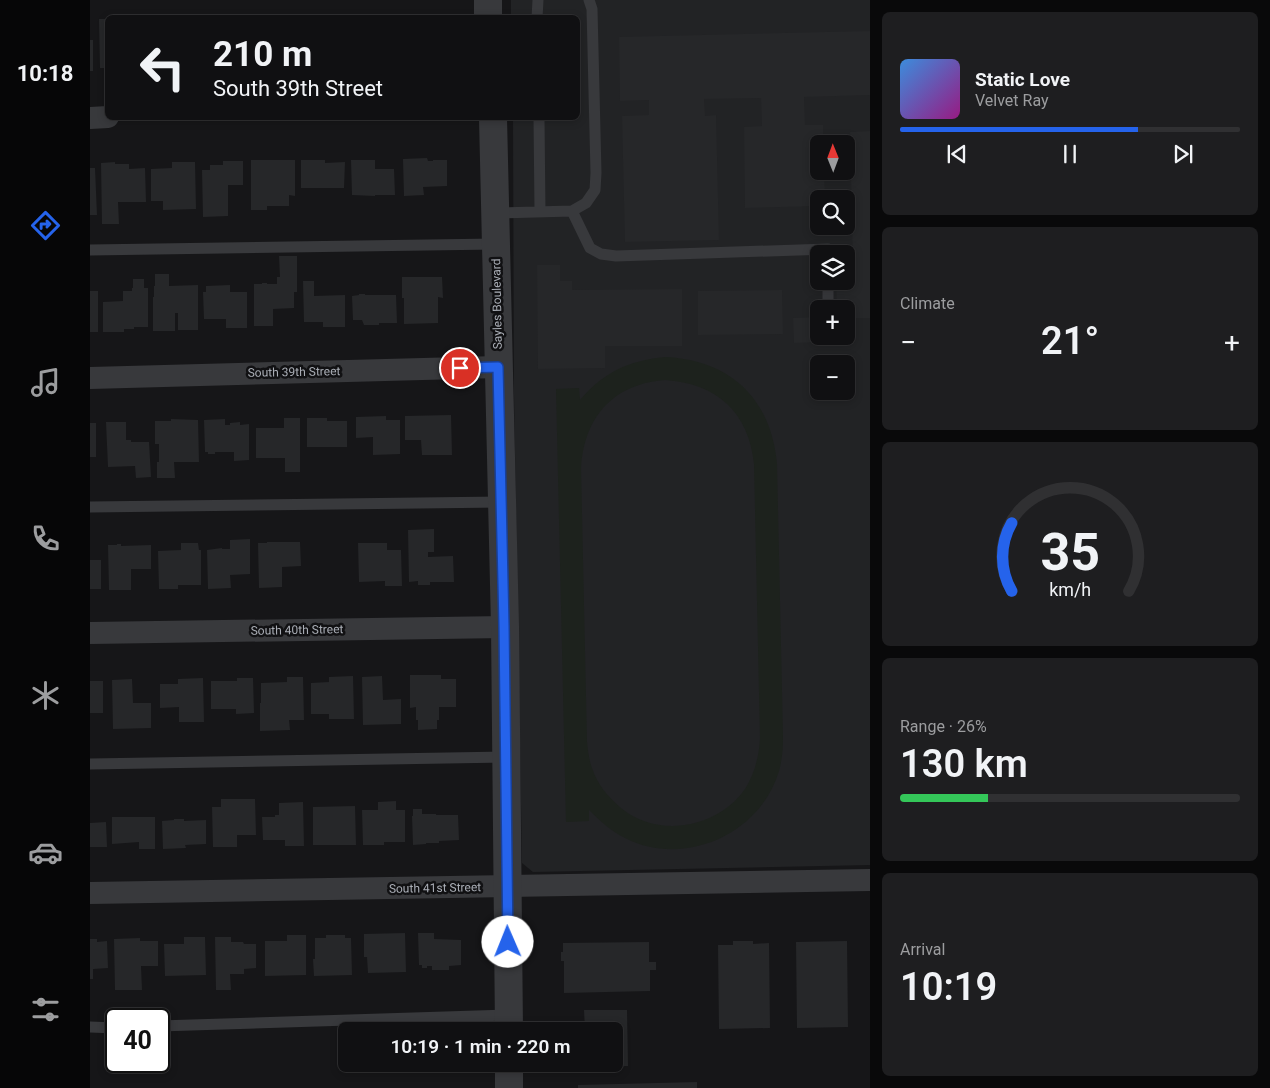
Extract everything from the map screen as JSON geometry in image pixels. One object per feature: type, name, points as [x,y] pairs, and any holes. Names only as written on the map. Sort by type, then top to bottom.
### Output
[{"type":"street","points":[[488,0],[488,15]]},
{"type":"street","points":[[90,118],[105,117]]},
{"type":"street","name":"Sayles Boulevard","points":[[493,120],[502,502],[509,1022]]},
{"type":"street","name":"South 39th Street","points":[[90,378],[498,367]]},
{"type":"street","name":"South 40th Street","points":[[90,633],[504,626]]},
{"type":"street","name":"South 41st Street","points":[[90,893],[870,880]]},
{"type":"street","points":[[509,1072],[509,1088]]},
{"type":"lane","points":[[537,15],[538,0]]},
{"type":"lane","points":[[495,213],[572,212],[586,203],[595,190],[592,9],[589,0]]},
{"type":"lane","points":[[539,120],[540,212]]},
{"type":"lane","points":[[572,212],[590,248],[601,254],[616,256],[810,250]]},
{"type":"lane","points":[[90,250],[496,244]]},
{"type":"lane","points":[[90,507],[502,502]]},
{"type":"lane","points":[[90,764],[506,757]]},
{"type":"lane","points":[[170,1026],[338,1024]]},
{"type":"lane","points":[[90,1027],[105,1028]]},
{"type":"shaded area","points":[[511,0],[870,0],[870,865],[533,872],[522,863],[514,395],[513,120],[580,120],[580,15],[511,15]]},
{"type":"shaded area","points":[[665,357],[688,360],[709,366],[727,375],[743,387],[756,402],[766,420],[773,441],[777,464],[783,737],[779,771],[769,793],[755,813],[737,828],[717,840],[695,847],[671,849],[648,846],[625,838],[606,826],[589,810],[589,821],[566,822],[556,389],[579,388],[580,400],[608,375],[639,361]],"holes":[[[665,380],[684,382],[715,394],[727,404],[737,416],[751,446],[754,464],[760,738],[754,771],[745,789],[733,802],[719,813],[704,820],[687,825],[669,826],[652,824],[636,818],[621,808],[607,795],[600,785],[590,762],[587,742],[581,468],[590,428],[596,417],[614,398],[626,390],[648,382]]]},
{"type":"building","points":[[99,19],[105,19],[105,68],[100,68]]},
{"type":"building","points":[[870,31],[870,95],[804,97],[805,125],[823,125],[823,135],[810,135],[810,180],[824,180],[825,190],[810,190],[810,206],[745,208],[744,127],[762,126],[761,98],[704,99],[705,116],[716,115],[719,240],[625,242],[622,116],[649,115],[649,100],[620,101],[619,37]]},
{"type":"building","points":[[90,40],[93,40],[93,71],[90,71]]},
{"type":"building","points":[[870,131],[870,318],[855,318],[855,300],[837,300],[836,290],[855,290],[855,245],[853,245],[852,235],[855,235],[855,190],[851,190],[851,180],[855,180],[855,135],[850,135],[850,132]]},
{"type":"building","points":[[427,158],[428,161],[447,160],[447,186],[423,187],[424,195],[404,196],[403,159]]},
{"type":"building","points":[[251,160],[295,160],[295,196],[289,195],[289,206],[267,206],[267,210],[251,210]]},
{"type":"building","points":[[301,160],[325,160],[325,163],[345,162],[344,188],[301,188]]},
{"type":"building","points":[[351,160],[375,160],[375,169],[394,169],[395,195],[352,195]]},
{"type":"building","points":[[223,161],[243,161],[243,185],[228,185],[228,216],[203,217],[202,170],[210,170],[210,165],[223,165]]},
{"type":"building","points":[[115,162],[115,164],[129,164],[129,169],[145,168],[146,202],[118,202],[119,224],[102,224],[101,163]]},
{"type":"building","points":[[172,162],[195,162],[196,209],[163,210],[163,201],[151,201],[151,169],[172,168]]},
{"type":"building","points":[[90,168],[95,168],[97,215],[90,215]]},
{"type":"building","points":[[279,256],[297,256],[297,292],[294,292],[294,308],[273,309],[273,326],[254,326],[254,284],[277,284],[277,277],[280,277]]},
{"type":"building","points":[[537,265],[560,265],[560,281],[572,281],[572,290],[682,289],[682,346],[605,346],[605,368],[538,369]]},
{"type":"building","points":[[155,274],[169,274],[169,286],[198,285],[198,330],[178,330],[178,313],[175,313],[175,331],[153,331]]},
{"type":"building","points":[[402,277],[442,277],[443,298],[438,297],[438,323],[404,324]]},
{"type":"building","points":[[133,279],[144,279],[144,288],[148,288],[148,327],[124,329],[124,332],[103,332],[103,302],[123,301],[123,291],[132,291]]},
{"type":"building","points":[[303,281],[314,281],[314,296],[345,295],[345,327],[323,327],[323,322],[304,322]]},
{"type":"building","points":[[230,285],[230,292],[247,292],[247,328],[226,328],[226,319],[204,319],[203,292],[206,292],[206,286]]},
{"type":"building","points":[[782,290],[783,334],[698,335],[698,291]]},
{"type":"building","points":[[90,291],[98,291],[98,332],[90,332]]},
{"type":"building","points":[[359,294],[396,295],[397,323],[364,325],[362,320],[353,320],[352,296]]},
{"type":"building","points":[[810,317],[810,342],[794,343],[793,318]]},
{"type":"building","points":[[451,415],[452,455],[422,455],[421,440],[405,440],[405,416]]},
{"type":"building","points":[[386,416],[386,420],[400,420],[400,454],[373,455],[373,437],[356,438],[356,417]]},
{"type":"building","points":[[284,418],[300,418],[300,472],[285,472],[285,458],[256,458],[256,428],[284,428]]},
{"type":"building","points":[[307,418],[347,421],[347,447],[307,447]]},
{"type":"building","points":[[171,419],[198,420],[199,462],[174,462],[175,478],[157,478],[159,444],[155,444],[155,421],[171,421]]},
{"type":"building","points":[[225,419],[225,425],[240,422],[240,425],[249,424],[249,460],[234,461],[234,452],[208,454],[208,452],[205,452],[204,420]]},
{"type":"building","points":[[106,422],[126,422],[126,440],[131,440],[131,442],[149,442],[151,477],[136,478],[135,466],[108,467]]},
{"type":"building","points":[[90,423],[96,423],[96,457],[90,457]]},
{"type":"building","points":[[434,529],[434,552],[428,552],[428,557],[453,556],[454,582],[430,582],[430,585],[418,585],[418,581],[409,582],[408,530]]},
{"type":"building","points":[[250,539],[250,574],[230,575],[231,588],[208,589],[207,550],[230,549],[230,540]]},
{"type":"building","points":[[300,542],[301,566],[282,567],[282,587],[259,588],[258,543]]},
{"type":"building","points":[[181,543],[198,543],[199,550],[201,550],[201,585],[178,585],[178,589],[159,589],[158,551],[181,550]]},
{"type":"building","points":[[358,543],[387,543],[387,550],[401,550],[402,586],[385,586],[385,581],[359,582]]},
{"type":"building","points":[[121,544],[121,546],[151,545],[151,569],[131,569],[131,590],[109,590],[108,545]]},
{"type":"building","points":[[90,560],[101,560],[101,589],[90,589]]},
{"type":"building","points":[[410,675],[441,675],[441,679],[456,679],[456,707],[439,707],[437,729],[418,730],[416,707],[410,708]]},
{"type":"building","points":[[353,676],[354,719],[329,719],[329,714],[311,714],[311,683],[329,682],[329,677]]},
{"type":"building","points":[[382,676],[383,700],[401,699],[401,724],[363,725],[362,677]]},
{"type":"building","points":[[287,677],[303,677],[304,720],[289,720],[290,730],[260,731],[261,683],[287,682]]},
{"type":"building","points":[[203,678],[204,722],[179,722],[179,707],[160,708],[160,684],[178,684],[178,679]]},
{"type":"building","points":[[237,678],[253,678],[254,713],[236,714],[236,709],[211,709],[211,681],[237,681]]},
{"type":"building","points":[[132,679],[133,703],[151,703],[151,728],[113,729],[112,680]]},
{"type":"building","points":[[90,681],[103,681],[103,713],[90,713]]},
{"type":"building","points":[[221,799],[255,799],[256,835],[237,835],[237,847],[213,847],[212,807],[221,807]]},
{"type":"building","points":[[396,801],[396,810],[405,810],[405,842],[363,845],[362,810],[378,810],[378,802]]},
{"type":"building","points":[[303,802],[304,846],[285,846],[285,840],[263,840],[262,817],[275,817],[275,815],[279,815],[279,803]]},
{"type":"building","points":[[355,806],[356,845],[313,845],[313,807]]},
{"type":"building","points":[[413,809],[422,809],[422,814],[458,815],[459,840],[413,845]]},
{"type":"building","points":[[112,817],[155,817],[155,849],[139,849],[139,842],[112,844]]},
{"type":"building","points":[[184,819],[184,821],[206,820],[206,844],[185,845],[186,848],[163,849],[162,821]]},
{"type":"building","points":[[106,822],[107,847],[90,847],[90,823]]},
{"type":"building","points":[[405,933],[406,972],[368,973],[367,957],[364,957],[364,934]]},
{"type":"building","points":[[418,933],[434,933],[434,939],[461,940],[461,965],[449,966],[449,970],[432,970],[432,966],[422,968],[422,965],[419,965]]},
{"type":"building","points":[[287,935],[306,935],[306,975],[265,976],[265,941],[287,941]]},
{"type":"building","points":[[326,935],[345,935],[345,938],[351,938],[352,975],[314,976],[315,938],[326,938]]},
{"type":"building","points":[[184,937],[205,937],[206,975],[165,976],[164,944],[184,944]]},
{"type":"building","points":[[215,937],[231,937],[231,942],[256,944],[256,968],[244,969],[244,974],[230,974],[231,990],[216,990]]},
{"type":"building","points":[[140,938],[140,941],[158,941],[158,966],[141,966],[142,990],[115,990],[114,939]]},
{"type":"building","points":[[90,939],[97,939],[97,942],[107,941],[108,968],[93,969],[93,979],[90,979]]},
{"type":"building","points":[[733,941],[753,941],[753,944],[769,943],[770,1028],[719,1029],[718,945],[733,945]]},
{"type":"building","points":[[847,941],[848,1027],[797,1028],[796,942]]},
{"type":"building","points":[[649,942],[649,962],[656,962],[656,970],[650,970],[650,991],[564,993],[564,961],[561,961],[563,943]]},
{"type":"building","points":[[584,1010],[627,1010],[628,1066],[623,1066],[623,1022],[585,1022]]},
{"type":"building","points":[[697,1082],[697,1088],[578,1088],[578,1085]]},
{"type":"route","points":[[460,368],[498,367],[508,942]]}]
